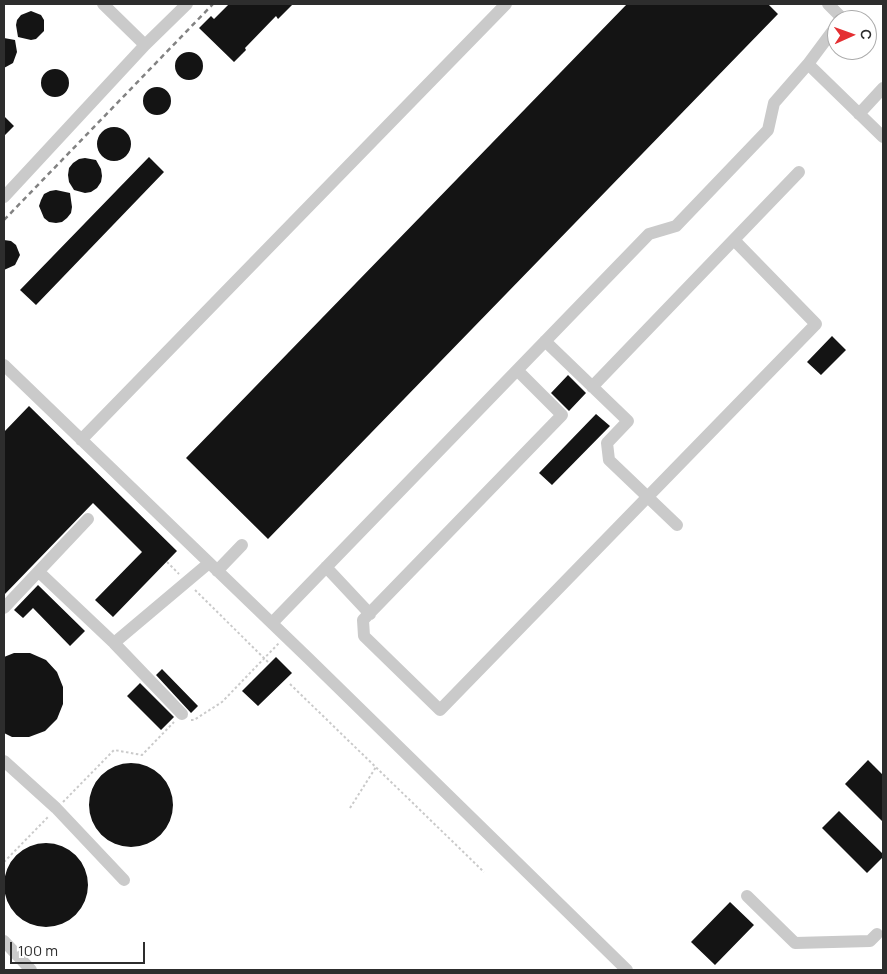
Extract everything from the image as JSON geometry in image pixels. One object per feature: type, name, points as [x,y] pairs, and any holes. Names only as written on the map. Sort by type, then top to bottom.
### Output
[{"type":"street","points":[[103,4],[145,45]]},
{"type":"street","points":[[4,197],[145,45],[187,4]]},
{"type":"street","points":[[81,440],[506,4]]},
{"type":"street","points":[[272,623],[649,234],[676,226],[755,144],[768,130],[774,103],[808,64],[827,38]]},
{"type":"street","points":[[808,64],[883,136]]},
{"type":"street","points":[[859,114],[883,88]]},
{"type":"street","points":[[592,387],[799,172]]},
{"type":"street","points":[[517,370],[562,415],[364,620],[364,636],[440,710],[816,324],[734,240]]},
{"type":"street","points":[[545,341],[628,421],[607,443],[609,460],[677,525]]},
{"type":"street","points":[[4,365],[286,636],[627,970]]},
{"type":"street","points":[[4,608],[88,520]]},
{"type":"street","points":[[114,643],[187,582],[213,567],[242,545]]},
{"type":"street","points":[[326,567],[370,614]]},
{"type":"street","points":[[39,572],[114,643],[182,714]]},
{"type":"street","points":[[4,761],[56,808],[124,880]]},
{"type":"street","points":[[747,896],[795,943],[870,942],[881,933]]},
{"type":"street","points":[[4,940],[31,970]]},
{"type":"path","points":[[167,562],[270,663]]},
{"type":"path","points":[[4,862],[114,750],[142,755],[182,714],[187,720],[194,720],[222,702],[286,636]]},
{"type":"path","points":[[290,684],[484,872]]},
{"type":"path","points":[[350,808],[376,767]]},
{"type":"building","points":[[229,4],[293,4],[278,19],[276,16],[234,62],[199,28],[211,16],[214,19]]},
{"type":"building","points":[[627,4],[768,4],[778,14],[268,539],[186,458]]},
{"type":"building","points":[[31,11],[41,15],[44,20],[44,31],[36,39],[31,40],[18,37],[17,20],[21,15]]},
{"type":"building","points":[[4,38],[15,40],[17,52],[13,63],[4,68]]},
{"type":"building","points":[[189,52],[199,56],[203,66],[199,76],[189,80],[179,76],[175,66],[179,56]]},
{"type":"building","points":[[55,69],[65,73],[69,83],[65,93],[55,97],[45,93],[41,83],[45,73]]},
{"type":"building","points":[[157,87],[167,91],[171,101],[167,111],[157,115],[147,111],[143,101],[147,91]]},
{"type":"building","points":[[4,116],[14,126],[4,136]]},
{"type":"building","points":[[114,127],[126,132],[131,144],[126,156],[114,161],[102,156],[97,144],[102,132]]},
{"type":"building","points":[[149,157],[164,172],[36,305],[20,290]]},
{"type":"building","points":[[85,158],[96,160],[101,169],[102,176],[97,188],[85,193],[74,190],[69,182],[68,175],[69,168],[73,163]]},
{"type":"building","points":[[56,190],[70,193],[72,207],[71,213],[67,218],[62,222],[56,223],[49,222],[44,218],[39,206],[44,194]]},
{"type":"building","points":[[4,240],[11,241],[16,245],[20,255],[15,265],[4,270]]},
{"type":"building","points":[[832,336],[846,350],[821,375],[807,362]]},
{"type":"building","points":[[568,375],[586,393],[569,411],[551,393]]},
{"type":"building","points":[[29,406],[177,551],[113,617],[95,600],[142,552],[93,503],[4,595],[4,432]]},
{"type":"building","points":[[596,414],[610,426],[552,485],[539,473]]},
{"type":"building","points":[[38,585],[85,631],[70,646],[33,608],[23,618],[14,610]]},
{"type":"building","points":[[14,653],[30,653],[46,660],[57,672],[63,687],[63,704],[57,719],[45,731],[29,737],[12,737],[4,733],[4,657]]},
{"type":"building","points":[[276,657],[292,673],[258,706],[242,691]]},
{"type":"building","points":[[162,669],[198,706],[191,713],[156,675]]},
{"type":"building","points":[[140,683],[174,717],[161,730],[127,696]]},
{"type":"building","points":[[868,760],[883,775],[883,822],[845,784]]},
{"type":"building","points":[[131,763],[147,766],[161,775],[170,789],[173,805],[170,821],[161,835],[147,844],[131,847],[115,844],[101,835],[92,821],[89,805],[92,789],[101,775],[115,766]]},
{"type":"building","points":[[839,811],[883,854],[883,857],[867,873],[822,828]]},
{"type":"building","points":[[46,843],[62,846],[76,855],[85,869],[88,885],[85,901],[76,915],[62,924],[46,927],[30,924],[16,915],[7,901],[4,885],[7,869],[16,855],[30,846]]},
{"type":"building","points":[[730,902],[754,925],[715,965],[691,942]]},
{"type":"railway","points":[[4,220],[213,4]]}]
